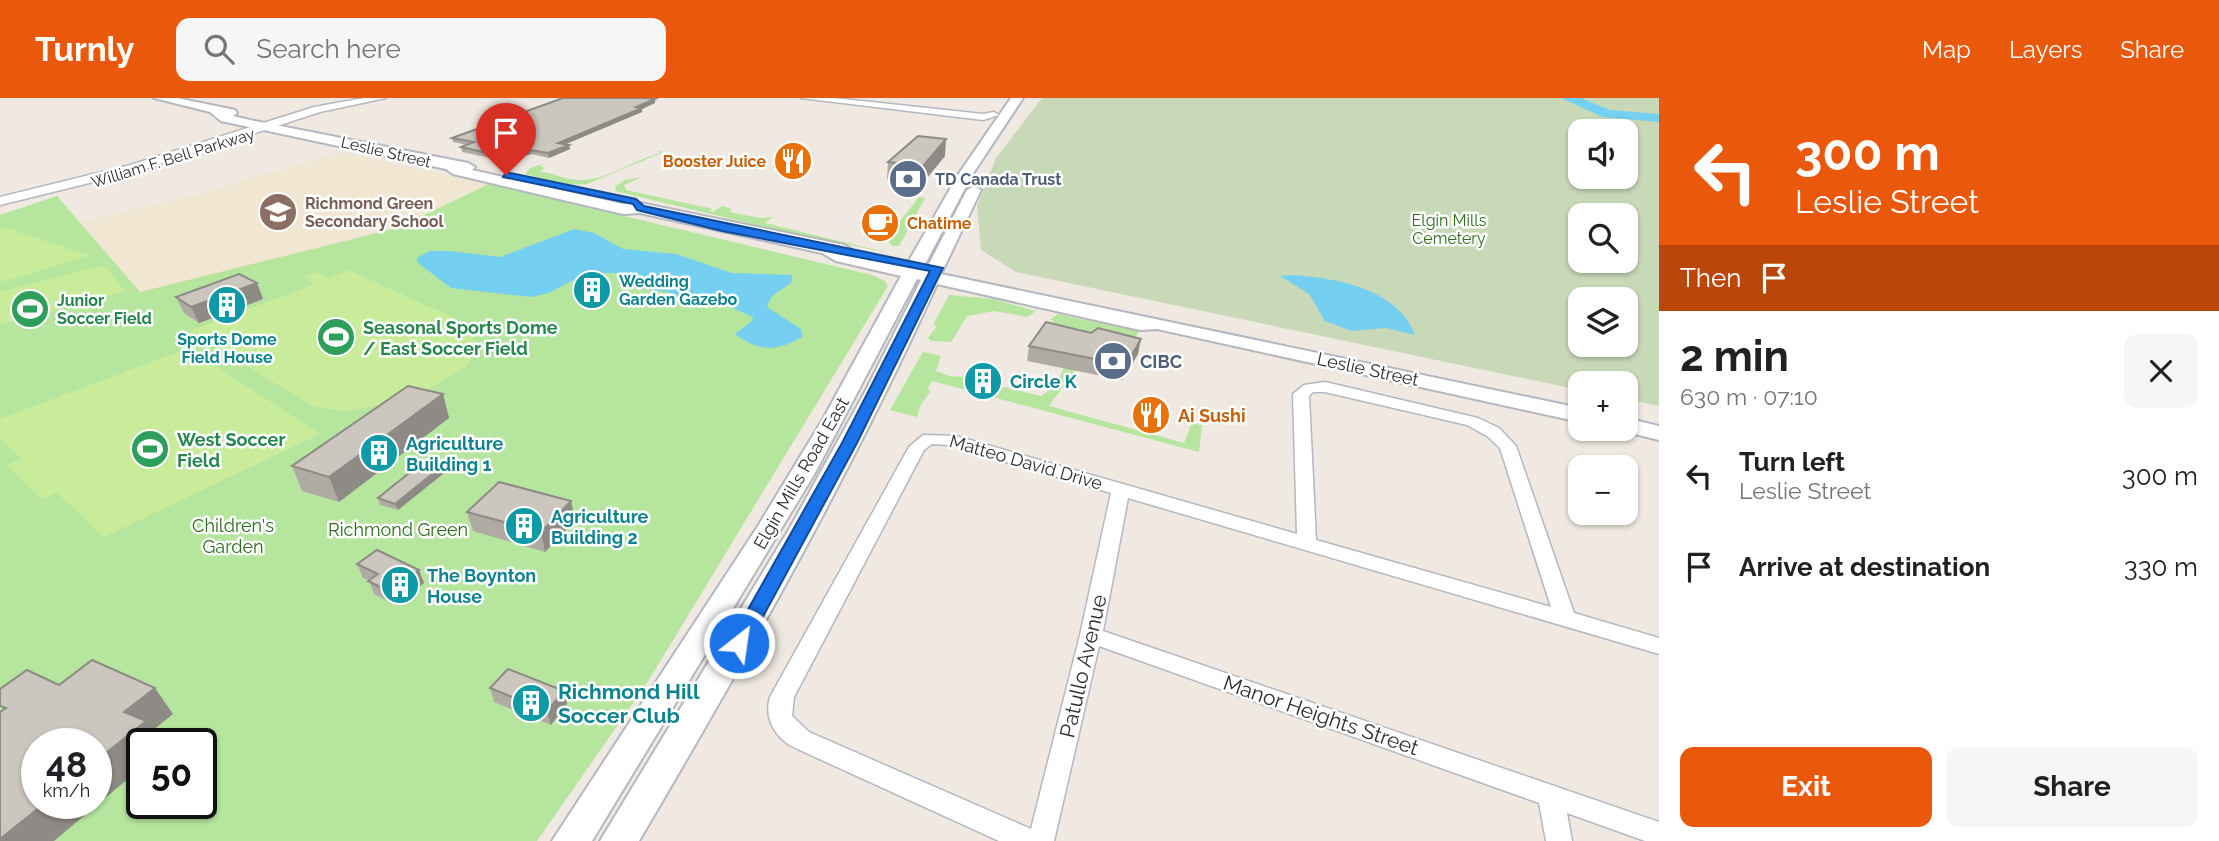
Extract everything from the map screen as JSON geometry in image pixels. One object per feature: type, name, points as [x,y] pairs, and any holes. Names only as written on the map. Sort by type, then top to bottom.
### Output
[{"type":"main road","name":"Leslie Street","points":[[160,98],[216,112],[221,117],[451,166],[458,171],[623,209],[640,208],[827,249],[842,257],[935,273],[1140,324],[1157,323],[1568,412]]},
{"type":"main road","name":"Elgin Mills Road East","points":[[571,841],[781,510],[836,416],[960,181],[1017,98]]},
{"type":"main road","name":"Elgin Mills Road East","points":[[619,841],[811,516],[935,273],[988,163],[1004,116],[1032,98]]},
{"type":"main road","points":[[1638,428],[1659,433]]},
{"type":"street","name":"William F. Bell Parkway","points":[[0,203],[166,163],[330,107],[381,98]]},
{"type":"street","points":[[806,98],[983,117],[1004,116]]},
{"type":"street","points":[[846,98],[1004,116]]},
{"type":"street","points":[[1307,543],[1301,394],[1309,388],[1325,387],[1472,421],[1493,432],[1508,446],[1565,618]]},
{"type":"street","name":"Matteo David Drive","points":[[1028,841],[800,739],[786,728],[778,709],[922,442],[943,438],[1659,646]]},
{"type":"street","name":"Patullo Avenue","points":[[1041,841],[1091,635],[1121,490]]},
{"type":"street","name":"Manor Heights Street","points":[[1091,635],[1659,835]]},
{"type":"street","points":[[1551,796],[1559,841]]},
{"type":"shaded area","name":"Richmond Green Secondary School","points":[[340,152],[489,184],[397,228],[140,292],[81,222],[220,189],[243,179],[284,170]]},
{"type":"green space","name":"Elgin Mills Cemetery","points":[[1042,98],[1659,98],[1659,406],[1638,402],[1638,371],[1568,371],[1568,387],[1016,272],[981,250],[977,206],[996,158]]},
{"type":"green space","points":[[658,151],[664,152],[587,184],[564,185],[525,174],[530,168],[546,163],[540,166],[545,168],[540,171],[573,179],[593,179],[660,153]]},
{"type":"green space","points":[[642,177],[624,185],[626,190],[713,209],[710,211],[713,212],[722,206],[732,209],[729,212],[760,218],[773,217],[765,223],[889,253],[777,230],[615,191],[616,186],[625,180]]},
{"type":"green space","name":"Richmond Green","points":[[489,184],[872,275],[885,281],[888,286],[647,683],[537,841],[0,841],[0,215],[57,196],[140,292],[397,228]]},
{"type":"green space","points":[[919,197],[925,198],[899,246],[893,246],[874,229],[894,229]]},
{"type":"green space","points":[[6,228],[90,256],[0,282],[0,230]]},
{"type":"green space","name":"Junior Soccer Field","points":[[104,265],[125,291],[0,325],[0,292]]},
{"type":"green space","name":"Seasonal Sports Dome / East Soccer Field","points":[[349,270],[456,319],[478,344],[467,366],[428,389],[391,403],[346,411],[314,407],[190,331],[315,284],[304,277],[316,272],[329,278]]},
{"type":"green space","points":[[949,295],[993,299],[1036,311],[1027,317],[994,311],[967,316],[951,342],[931,341],[928,338],[937,326],[933,325]]},
{"type":"green space","points":[[1058,314],[1139,331],[1134,340],[1095,336],[1055,324],[1051,319]]},
{"type":"green space","points":[[1078,340],[1076,369],[1049,406],[1184,443],[1192,423],[1202,425],[1199,452],[932,381],[927,390],[931,391],[921,404],[917,417],[890,410],[923,352],[941,356],[936,371],[949,376],[964,377],[964,381],[997,389],[999,386],[1041,396],[1052,388],[1044,380],[1060,376]]},
{"type":"green space","name":"West Soccer Field","points":[[188,348],[320,434],[104,537],[57,493],[41,499],[6,465],[21,459],[0,439],[0,419]]},
{"type":"water","points":[[574,229],[594,233],[623,249],[676,254],[732,273],[792,275],[792,282],[771,297],[767,307],[801,329],[802,337],[776,347],[760,347],[735,334],[752,321],[753,317],[728,306],[700,305],[668,292],[644,289],[614,273],[587,273],[549,293],[531,297],[451,288],[418,263],[417,258],[430,251],[500,257]]},
{"type":"water","points":[[1280,276],[1344,282],[1379,296],[1407,319],[1415,335],[1386,328],[1352,331],[1325,321],[1309,294]]},
{"type":"building","points":[[563,98],[655,99],[636,107],[642,108],[558,143],[569,145],[548,153],[530,150],[504,157],[461,147],[474,142],[452,138]]},
{"type":"building","points":[[918,136],[946,139],[923,166],[888,162]]},
{"type":"building","points":[[239,274],[257,283],[191,307],[176,297]]},
{"type":"building","points":[[1046,322],[1091,333],[1098,328],[1141,339],[1126,365],[1029,346]]},
{"type":"building","points":[[408,386],[443,394],[329,477],[292,466]]},
{"type":"building","points":[[424,461],[442,466],[395,504],[378,498]]},
{"type":"building","points":[[499,482],[571,501],[541,532],[467,512]]},
{"type":"building","points":[[377,550],[419,570],[391,592],[368,581],[378,574],[357,564]]},
{"type":"building","points":[[92,660],[155,688],[124,712],[146,721],[137,728],[126,728],[126,737],[112,748],[112,728],[21,728],[21,819],[25,819],[0,839],[0,712],[6,708],[0,706],[0,689],[27,670],[59,685]]},
{"type":"building","points":[[508,669],[564,691],[547,711],[490,688]]},
{"type":"waterway","points":[[1568,98],[1608,114],[1659,118]]},
{"type":"place","name":"Booster Juice","points":[[793,161]]},
{"type":"place","name":"TD Canada Trust","points":[[908,179]]},
{"type":"place","name":"Richmond Green Secondary School","points":[[278,212]]},
{"type":"place","name":"Chatime","points":[[880,223]]},
{"type":"place","name":"Wedding Garden Gazebo","points":[[592,290]]},
{"type":"place","name":"Sports Dome Field House","points":[[227,305]]},
{"type":"place","name":"Junior Soccer Field","points":[[30,309]]},
{"type":"place","name":"Seasonal Sports Dome / East Soccer Field","points":[[336,337]]},
{"type":"place","name":"CIBC","points":[[1113,361]]},
{"type":"place","name":"Circle K","points":[[983,381]]},
{"type":"place","name":"Ai Sushi","points":[[1151,415]]},
{"type":"place","name":"West Soccer Field","points":[[150,449]]},
{"type":"place","name":"Agriculture Building 1","points":[[379,453]]},
{"type":"place","name":"Agriculture Building 2","points":[[524,526]]},
{"type":"place","name":"The Boynton House","points":[[400,585]]},
{"type":"place","name":"Richmond Hill Soccer Club","points":[[531,703]]},
{"type":"route","points":[[506,175],[636,202],[640,208],[722,228],[827,249],[852,250],[937,268],[850,443],[739,643]]},
{"type":"park label","name":"Children's Garden","points":[[233,535]]}]
